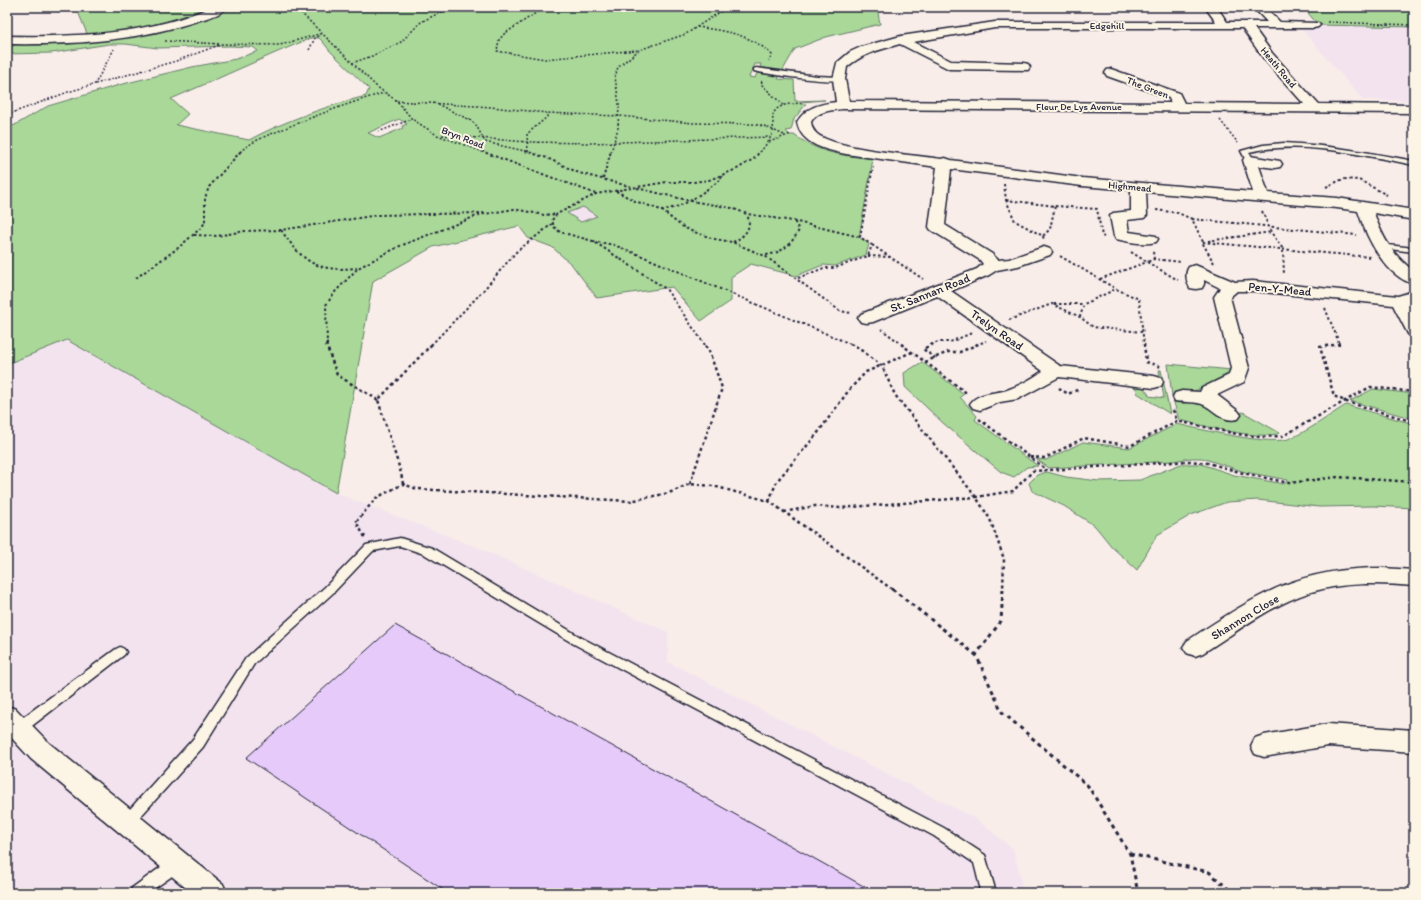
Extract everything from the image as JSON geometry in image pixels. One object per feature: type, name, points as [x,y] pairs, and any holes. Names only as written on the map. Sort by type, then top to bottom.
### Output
[{"type":"main road","points":[[7,40],[66,40],[123,35],[161,28],[193,19],[222,7]]},
{"type":"street","points":[[1211,7],[1224,25]]},
{"type":"street","points":[[1259,7],[1277,25]]},
{"type":"street","name":"Edgehill","points":[[839,79],[841,66],[854,55],[864,50],[901,40],[995,25],[1312,25]]},
{"type":"street","name":"Heath Road","points":[[1245,25],[1268,56],[1314,108]]},
{"type":"street","points":[[901,40],[948,65],[1024,67]]},
{"type":"street","name":"The Green","points":[[1111,73],[1174,96],[1179,107]]},
{"type":"street","points":[[839,79],[843,104]]},
{"type":"street","name":"Fleur De Lys Avenue","points":[[846,150],[820,142],[811,136],[806,130],[806,117],[812,112],[821,108],[843,104],[1414,109]]},
{"type":"street","name":"Highmead","points":[[846,150],[945,162],[1082,182],[1337,203],[1414,215]]},
{"type":"street","points":[[1248,156],[1275,164]]},
{"type":"street","points":[[1248,156],[1259,196]]},
{"type":"street","points":[[945,162],[937,227],[986,257],[992,266]]},
{"type":"street","points":[[1138,186],[1139,215],[1118,216],[1122,236],[1150,239]]},
{"type":"street","points":[[1364,207],[1382,247],[1414,279]]},
{"type":"street","name":"St. Sannan Road","points":[[867,320],[983,272],[992,266],[1012,264],[1044,252]]},
{"type":"street","points":[[1196,284],[1195,270],[1232,287]]},
{"type":"street","name":"Pen-Y-Mead","points":[[1207,398],[1209,392],[1237,378],[1240,368],[1222,297],[1225,291],[1232,287],[1253,286],[1319,293],[1406,299]]},
{"type":"street","name":"Trelyn Road","points":[[939,290],[987,332],[1055,371],[1157,379]]},
{"type":"street","points":[[1406,299],[1414,330]]},
{"type":"street","points":[[978,405],[996,397],[1011,394],[1045,378],[1055,371]]},
{"type":"street","points":[[1177,402],[1207,398],[1231,414]]},
{"type":"street","name":"Shannon Close","points":[[1195,648],[1262,605],[1290,591],[1322,581],[1341,578],[1414,578]]},
{"type":"street","points":[[13,722],[40,751],[213,893]]},
{"type":"street","points":[[1264,746],[1328,735],[1414,741]]},
{"type":"lane","points":[[756,70],[817,78],[839,79]]},
{"type":"lane","points":[[1248,156],[1255,148],[1276,146],[1320,147],[1414,163]]},
{"type":"lane","points":[[1382,247],[1414,250]]},
{"type":"lane","points":[[126,823],[198,743],[250,661],[329,590],[370,548],[400,542],[428,551],[578,641],[938,832],[980,859],[988,889],[984,893]]},
{"type":"lane","points":[[13,722],[120,652]]},
{"type":"lane","points":[[137,893],[177,864]]},
{"type":"path","name":"Bryn Road","points":[[295,7],[384,93],[397,101],[412,119],[437,135],[596,194]]},
{"type":"path","points":[[352,63],[372,56],[401,42],[421,22],[451,7]]},
{"type":"path","points":[[545,7],[540,12],[514,27],[500,39],[497,51],[545,59],[639,50],[686,34],[726,8],[725,7]]},
{"type":"path","points":[[1312,25],[1310,23],[1318,22],[1414,25]]},
{"type":"path","points":[[696,27],[729,32],[751,39],[766,47],[772,55],[761,84],[783,105]]},
{"type":"path","points":[[164,40],[222,44],[280,45],[323,33]]},
{"type":"path","points":[[309,50],[315,38],[323,33]]},
{"type":"path","points":[[95,84],[123,35]]},
{"type":"path","points":[[7,115],[68,92],[176,61],[222,44]]},
{"type":"path","points":[[603,179],[618,128],[619,104],[615,77],[618,67],[639,50]]},
{"type":"path","points":[[136,278],[194,235],[205,222],[205,198],[209,187],[228,164],[244,148],[262,138],[346,104],[384,93]]},
{"type":"path","points":[[397,101],[491,107],[547,113],[619,116],[693,123],[752,124],[764,126],[784,135],[768,142]]},
{"type":"path","points":[[378,400],[481,293],[516,252],[552,224],[552,220],[558,214],[596,194],[667,182],[693,182],[721,176],[737,169],[754,158],[768,142],[773,131],[772,116],[776,109],[783,105],[796,103],[812,103],[821,108]]},
{"type":"path","points":[[437,104],[461,114],[475,123],[482,140],[485,142],[547,158],[579,173],[634,188],[691,201],[732,208],[747,214],[793,221],[860,237],[939,290]]},
{"type":"path","points":[[1210,107],[1248,156]]},
{"type":"path","points":[[528,152],[527,134],[547,117],[547,113]]},
{"type":"path","points":[[378,132],[412,119]]},
{"type":"path","points":[[437,135],[482,140],[613,143],[724,137],[770,137]]},
{"type":"path","points":[[860,237],[874,165]]},
{"type":"path","points":[[616,191],[620,194],[661,210],[670,211],[682,207],[691,201],[707,187],[722,179],[721,176]]},
{"type":"path","points":[[1259,196],[1272,232],[1283,249],[1285,289]]},
{"type":"path","points":[[1043,236],[1015,221],[1006,200],[1055,206],[1050,229],[1043,236],[1044,252],[1049,260],[1061,255]]},
{"type":"path","points":[[403,484],[401,472],[378,400],[337,375],[326,343],[326,305],[334,292],[358,268],[400,246],[479,215],[514,209],[544,215],[558,214]]},
{"type":"path","points":[[661,210],[680,225],[691,231],[715,239],[732,242],[765,256],[840,311],[867,320],[912,352],[978,405],[979,419],[1048,470]]},
{"type":"path","points":[[1154,210],[1178,213],[1192,219],[1270,227],[1382,247]]},
{"type":"path","points":[[194,235],[217,236],[245,231],[281,230],[378,215],[490,213]]},
{"type":"path","points":[[732,242],[742,239],[750,225],[750,220],[747,214]]},
{"type":"path","points":[[1192,219],[1202,242],[1215,265]]},
{"type":"path","points":[[765,256],[780,253],[795,239],[799,230],[793,221]]},
{"type":"path","points":[[552,224],[560,232],[614,246],[642,256],[857,347],[882,366],[895,395],[976,497],[990,519],[1004,559],[1001,621],[976,655]]},
{"type":"path","points":[[281,230],[303,259],[318,266],[343,270],[358,268]]},
{"type":"path","points":[[1202,242],[1272,232]]},
{"type":"path","points":[[1150,239],[1154,259]]},
{"type":"path","points":[[592,241],[666,289],[708,351],[722,388],[690,484]]},
{"type":"path","points":[[1202,242],[1283,249],[1382,247]]},
{"type":"path","points":[[868,256],[872,245]]},
{"type":"path","points":[[1044,252],[1061,255],[1100,280],[1138,299],[1146,362],[1152,365],[1160,366],[1157,379]]},
{"type":"path","points":[[797,278],[824,268],[835,268],[868,256],[890,257]]},
{"type":"path","points":[[1100,280],[1147,262],[1183,282],[1196,284]]},
{"type":"path","points":[[935,358],[923,348],[938,342],[950,342],[987,332],[1052,304],[1084,304],[1116,289]]},
{"type":"path","points":[[1319,293],[1340,345],[1320,347],[1334,396],[1347,402],[1414,422]]},
{"type":"path","points":[[1052,304],[1080,317],[1093,327],[1142,332]]},
{"type":"path","points":[[1080,317],[1084,304]]},
{"type":"path","points":[[925,362],[948,352],[960,352],[987,332]]},
{"type":"path","points":[[769,501],[778,481],[817,434],[849,390],[866,372],[912,352]]},
{"type":"path","points":[[1177,402],[1177,421]]},
{"type":"path","points":[[784,512],[815,506],[840,508],[976,497],[1014,491],[1034,471],[1190,461],[1208,463],[1242,473],[1289,483],[1338,477],[1414,482]]},
{"type":"path","points":[[370,548],[356,522],[376,498],[403,484],[417,489],[630,501],[669,493],[690,484],[713,486],[769,501],[819,535],[887,585],[976,655],[1002,712],[1088,786],[1130,854],[1138,893]]},
{"type":"path","points":[[1130,854],[1209,872],[1233,893]]},
{"type":"shaded area","points":[[1298,25],[1414,27],[1414,101],[1363,100]]},
{"type":"shaded area","points":[[583,207],[597,216],[581,222],[567,213]]},
{"type":"shaded area","points":[[67,339],[336,493],[481,549],[668,632],[668,662],[976,819],[1013,849],[1022,883],[1018,893],[7,893],[7,364]]},
{"type":"green space","points":[[76,7],[110,9],[113,7],[208,7],[179,18],[149,26],[88,36]]},
{"type":"green space","points":[[229,7],[877,7],[880,24],[826,37],[795,49],[783,70],[788,73],[760,67],[761,64],[755,64],[749,77],[755,78],[757,73],[779,76],[778,79],[794,80],[795,101],[825,100],[801,102],[800,104],[806,104],[794,119],[791,130],[786,131],[790,135],[794,135],[813,146],[832,153],[873,159],[859,237],[869,244],[866,255],[835,266],[823,265],[796,276],[751,264],[731,277],[731,301],[701,321],[672,287],[597,298],[572,265],[552,247],[528,238],[519,226],[433,247],[373,281],[336,493],[67,340],[7,364],[7,128],[48,106],[119,85],[192,67],[236,59],[258,51],[253,47],[230,46],[158,48],[125,44],[109,44],[52,53],[7,54],[7,50],[19,42],[85,42],[217,13]],"holes":[[[311,38],[319,38],[330,51],[369,89],[366,96],[306,115],[249,140],[176,125],[188,114],[171,99]],[[399,119],[407,124],[402,126],[403,128],[379,138],[368,133]],[[583,207],[597,216],[581,222],[567,213]]]},
{"type":"green space","points":[[1303,7],[1414,7],[1414,27],[1318,25]]},
{"type":"green space","points":[[922,362],[964,394],[960,397],[977,416],[975,420],[1038,466],[1027,467],[1014,477],[1001,472],[943,423],[905,387],[904,373]]},
{"type":"green space","points":[[1168,364],[1232,370],[1231,372],[1193,392],[1177,392],[1178,401],[1205,405],[1227,419],[1243,412],[1280,433],[1270,435],[1244,434],[1179,420],[1172,396]]},
{"type":"green space","points":[[1159,370],[1161,370],[1170,414],[1137,393],[1136,388],[1133,387],[1133,384],[1143,388],[1147,391],[1149,396],[1164,398]]},
{"type":"green space","points":[[1373,389],[1414,394],[1414,419],[1350,401]]},
{"type":"green space","points":[[1346,405],[1414,424],[1414,508],[1373,506],[1319,507],[1258,500],[1227,502],[1191,515],[1157,535],[1137,570],[1112,547],[1095,526],[1064,506],[1032,491],[1029,483],[1037,475],[1047,472],[1066,477],[1099,481],[1140,480],[1181,464],[1201,464],[1234,475],[1284,484],[1288,480],[1245,472],[1202,458],[1049,468],[1036,459],[1046,460],[1083,442],[1129,448],[1177,424],[1253,439],[1282,440],[1291,438],[1305,431]]},
{"type":"building","points":[[395,625],[876,893],[448,893],[246,758]]}]
